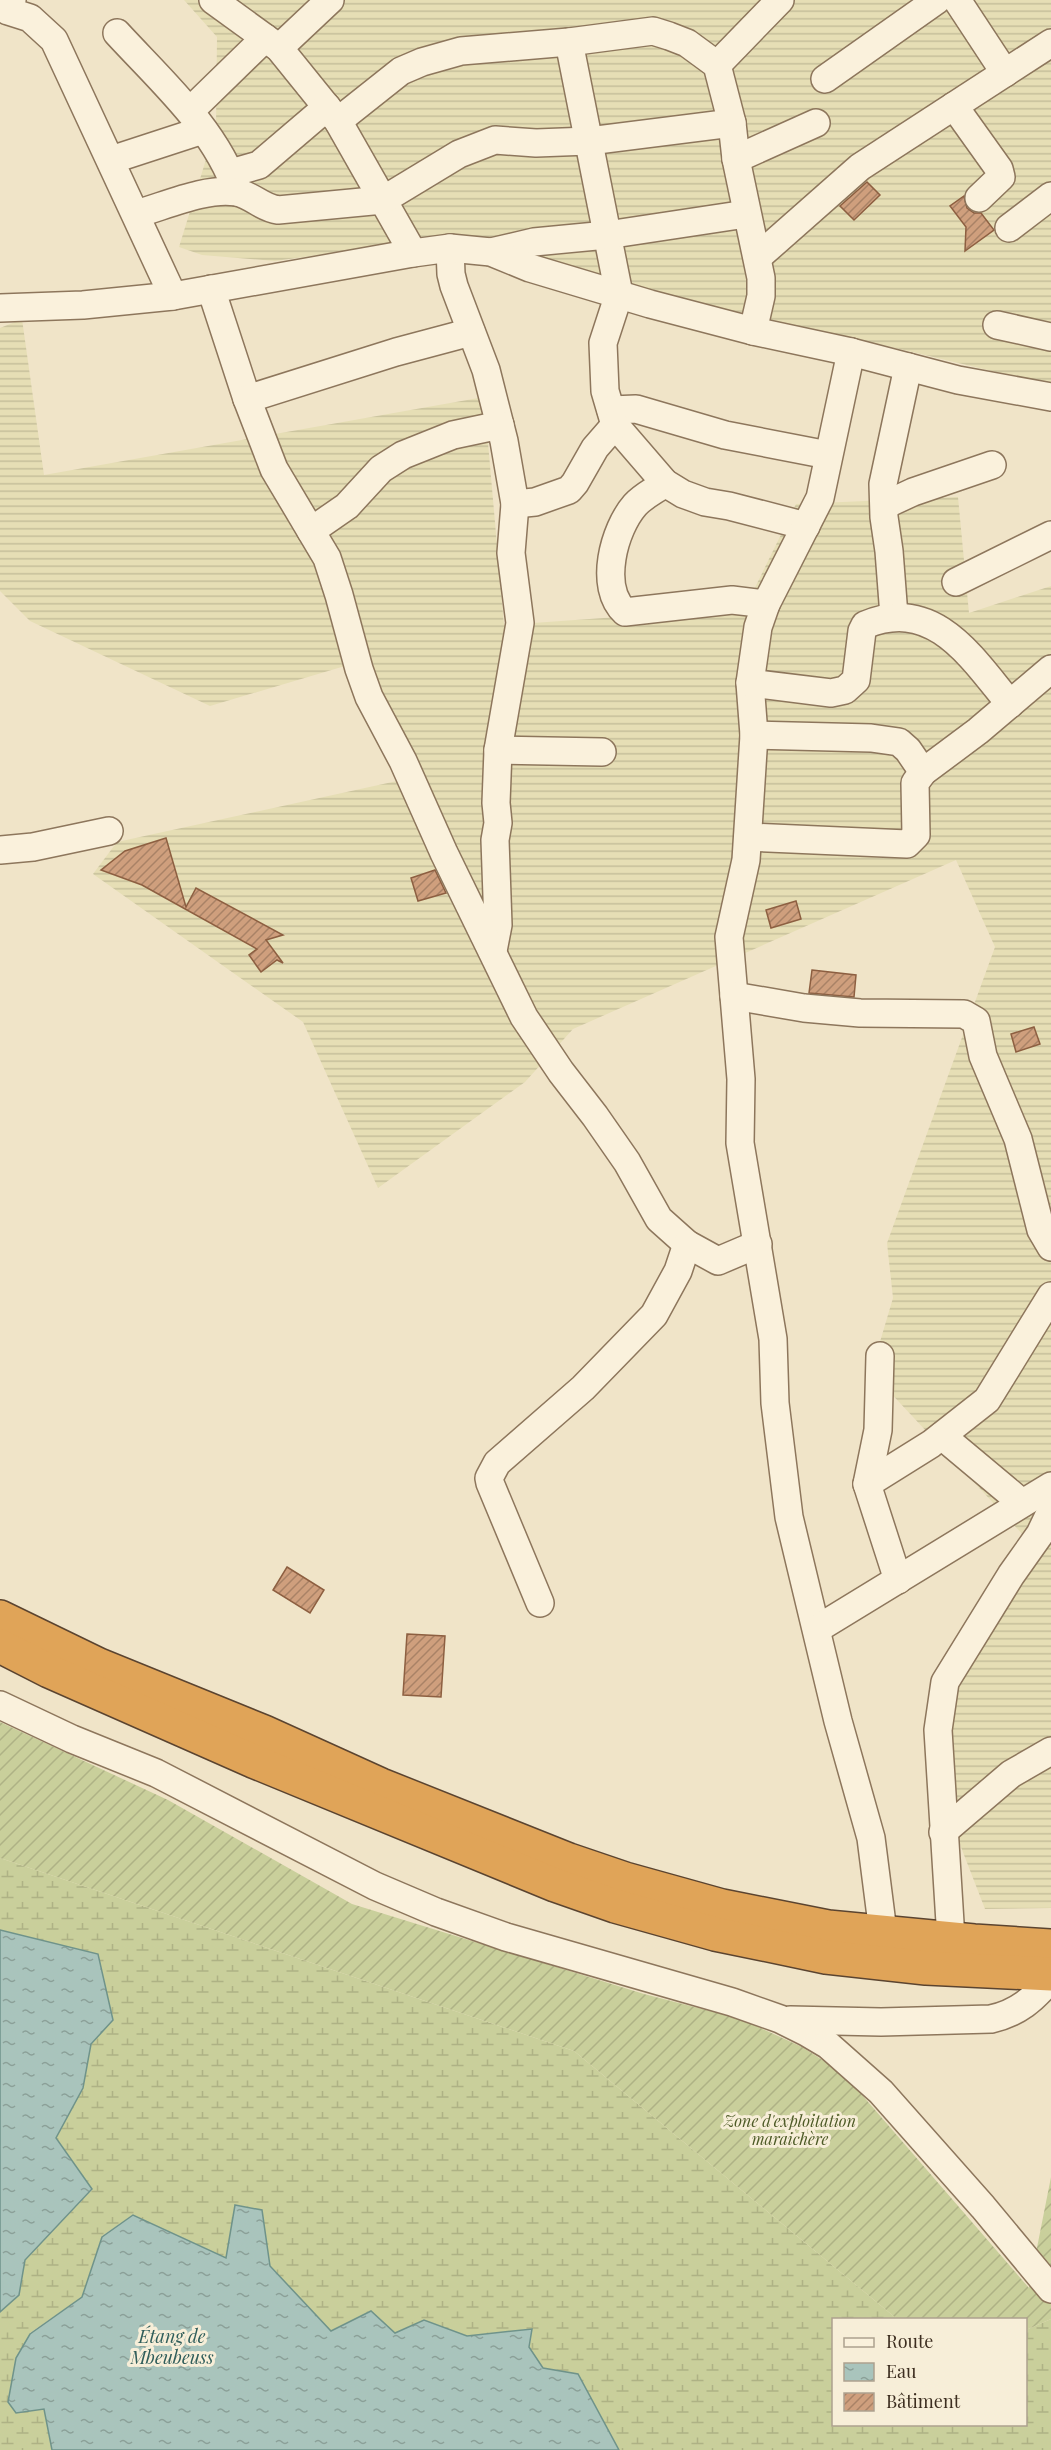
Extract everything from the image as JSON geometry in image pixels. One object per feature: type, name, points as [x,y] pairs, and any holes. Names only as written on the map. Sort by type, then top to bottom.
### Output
[{"type":"highway","points":[[0,1617],[99,1665],[264,1732],[381,1785],[569,1860],[723,1906],[828,1927],[1051,1946]]},
{"type":"highway","points":[[0,1646],[49,1671],[253,1761],[555,1885],[615,1906],[715,1934],[826,1958],[926,1968],[1051,1976]]},
{"type":"street","points":[[213,0],[272,43],[333,114],[413,253]]},
{"type":"street","points":[[111,160],[196,120],[272,43],[330,0]]},
{"type":"street","points":[[717,65],[780,0]]},
{"type":"street","points":[[825,79],[937,0]]},
{"type":"street","points":[[957,0],[1005,73]]},
{"type":"street","points":[[6,7],[30,18],[54,40],[173,296]]},
{"type":"street","points":[[136,214],[217,191],[234,183],[333,114],[401,71],[422,62],[460,51],[569,42],[653,31],[687,43],[717,65],[732,123],[746,214],[758,257],[761,278],[761,296],[753,331]]},
{"type":"street","points":[[117,33],[196,120],[234,183],[266,208],[278,210],[383,200],[459,154],[495,140],[536,143],[589,141],[732,123]]},
{"type":"street","points":[[569,42],[619,294],[603,343],[605,391],[613,418],[665,483],[683,494],[705,502],[806,526]]},
{"type":"street","points":[[758,257],[860,167],[1005,73],[1046,55]]},
{"type":"street","points":[[954,106],[999,169],[1001,177],[979,198]]},
{"type":"street","points":[[736,159],[816,123]]},
{"type":"street","points":[[1009,228],[1050,198]]},
{"type":"street","points":[[491,252],[534,242],[607,235],[746,214]]},
{"type":"street","points":[[450,248],[454,286],[486,370],[500,425],[515,504],[511,552],[520,623],[498,750],[496,803],[498,823],[495,840],[498,925],[494,951]]},
{"type":"street","points":[[0,308],[83,305],[173,296],[450,248],[491,252],[530,268],[753,331],[851,352],[958,380],[1051,396]]},
{"type":"street","points":[[212,289],[247,399],[274,469],[327,558],[369,697],[403,761],[444,853],[494,951],[524,1017],[627,1162],[659,1219],[687,1244],[718,1261],[758,1244]]},
{"type":"street","points":[[997,325],[1051,337]]},
{"type":"street","points":[[247,399],[396,352],[471,332]]},
{"type":"street","points":[[851,352],[820,498],[766,604],[758,627],[750,683],[754,735],[746,860],[729,937],[741,1079],[740,1143],[773,1339],[776,1403],[789,1517],[838,1721],[871,1838],[883,1932]]},
{"type":"street","points":[[894,616],[883,484],[908,367]]},
{"type":"street","points":[[515,504],[535,502],[568,490],[575,483],[613,418],[636,409],[724,435],[828,455]]},
{"type":"street","points":[[311,531],[347,506],[381,469],[403,455],[453,435],[500,425]]},
{"type":"street","points":[[885,505],[992,465]]},
{"type":"street","points":[[665,483],[636,505],[621,529],[610,557],[617,604],[624,612],[732,600],[766,604]]},
{"type":"street","points":[[956,582],[1051,535]]},
{"type":"street","points":[[750,683],[831,693],[845,690],[856,680],[862,631],[865,625],[894,616],[918,618],[952,637],[1010,704]]},
{"type":"street","points":[[748,837],[907,844],[916,835],[915,783],[922,772],[1051,669]]},
{"type":"street","points":[[754,735],[871,738],[899,742],[908,750],[922,772]]},
{"type":"street","points":[[498,750],[602,752]]},
{"type":"street","points":[[0,850],[33,847],[109,831]]},
{"type":"street","points":[[734,996],[804,1008],[898,1015],[964,1014],[972,1018],[976,1022],[983,1056],[1018,1139],[1041,1230],[1051,1247]]},
{"type":"street","points":[[540,1603],[489,1478],[497,1463],[583,1388],[654,1316],[678,1271],[687,1244]]},
{"type":"street","points":[[867,1484],[942,1436],[987,1400],[1051,1296]]},
{"type":"street","points":[[880,1356],[878,1430],[867,1484],[898,1580]]},
{"type":"street","points":[[942,1436],[1022,1503]]},
{"type":"street","points":[[817,1629],[1051,1486]]},
{"type":"street","points":[[951,1939],[938,1730],[945,1682],[1011,1575],[1040,1534],[1051,1510]]},
{"type":"street","points":[[0,1705],[72,1739],[156,1773],[375,1886],[436,1912],[506,1937],[732,2002],[780,2019],[828,2045],[881,2092],[983,2207],[1051,2289]]},
{"type":"street","points":[[943,1832],[1011,1774],[1051,1750]]},
{"type":"street","points":[[780,2019],[838,2023],[991,2019],[1005,2016],[1033,2000],[1051,1976]]},
{"type":"shaded area","points":[[184,0],[1051,0],[1051,385],[887,346],[792,329],[438,238],[275,261],[202,255],[179,247],[216,127],[217,37]]},
{"type":"shaded area","points":[[22,319],[44,475],[484,397],[504,625],[745,608],[796,504],[958,497],[969,613],[1051,586],[1051,1908],[985,1909],[933,1775],[939,1687],[1040,1553],[871,1372],[893,1298],[887,1243],[995,947],[956,860],[573,1029],[525,1082],[378,1188],[303,1022],[93,874],[117,842],[406,779],[345,666],[210,706],[30,621],[0,591],[0,328]]},
{"type":"green space","name":"Zone d'exploitation maraichère","points":[[0,1722],[168,1800],[352,1904],[644,1994],[741,2019],[802,2047],[843,2073],[1029,2288],[1051,2177],[1051,2319],[1027,2330],[1027,2318],[896,2318],[574,2051],[0,1858]]},
{"type":"green space","points":[[0,1858],[574,2051],[896,2318],[832,2318],[832,2426],[1027,2426],[1027,2330],[1051,2319],[1051,2450],[619,2450],[578,2374],[543,2368],[529,2347],[531,2329],[467,2336],[424,2320],[394,2333],[371,2311],[331,2331],[270,2266],[262,2210],[236,2205],[226,2258],[133,2215],[102,2236],[82,2297],[30,2333],[16,2413],[44,2409],[52,2450],[0,2450],[0,2312],[19,2295],[25,2260],[92,2190],[56,2138],[83,2088],[91,2044],[98,1954],[0,1930]]},
{"type":"water","points":[[0,1930],[98,1954],[113,2020],[91,2044],[83,2088],[56,2138],[92,2189],[25,2260],[19,2295],[0,2312]]},
{"type":"water","name":"Étang de Mbeubeuss","points":[[235,2205],[262,2210],[270,2266],[331,2331],[371,2311],[395,2333],[424,2320],[467,2336],[532,2329],[529,2347],[543,2368],[578,2374],[619,2450],[52,2450],[44,2409],[16,2413],[8,2402],[16,2358],[30,2334],[82,2297],[102,2237],[133,2215],[226,2258]]},
{"type":"building","points":[[867,182],[880,195],[854,220],[840,206]]},
{"type":"building","points":[[964,196],[967,208],[974,213],[981,213],[994,230],[965,251],[966,227],[950,206]]},
{"type":"building","points":[[166,838],[186,907],[196,888],[283,935],[266,940],[283,963],[277,960],[261,972],[249,955],[257,949],[142,885],[101,870],[125,851]]},
{"type":"building","points":[[435,870],[446,893],[418,901],[411,878]]},
{"type":"building","points":[[796,901],[801,919],[771,928],[766,910]]},
{"type":"building","points":[[812,970],[856,975],[854,997],[809,993]]},
{"type":"building","points":[[1034,1027],[1040,1044],[1016,1052],[1011,1034]]},
{"type":"building","points":[[287,1567],[324,1590],[310,1613],[273,1590]]},
{"type":"building","points":[[407,1634],[445,1636],[441,1697],[403,1695]]}]
